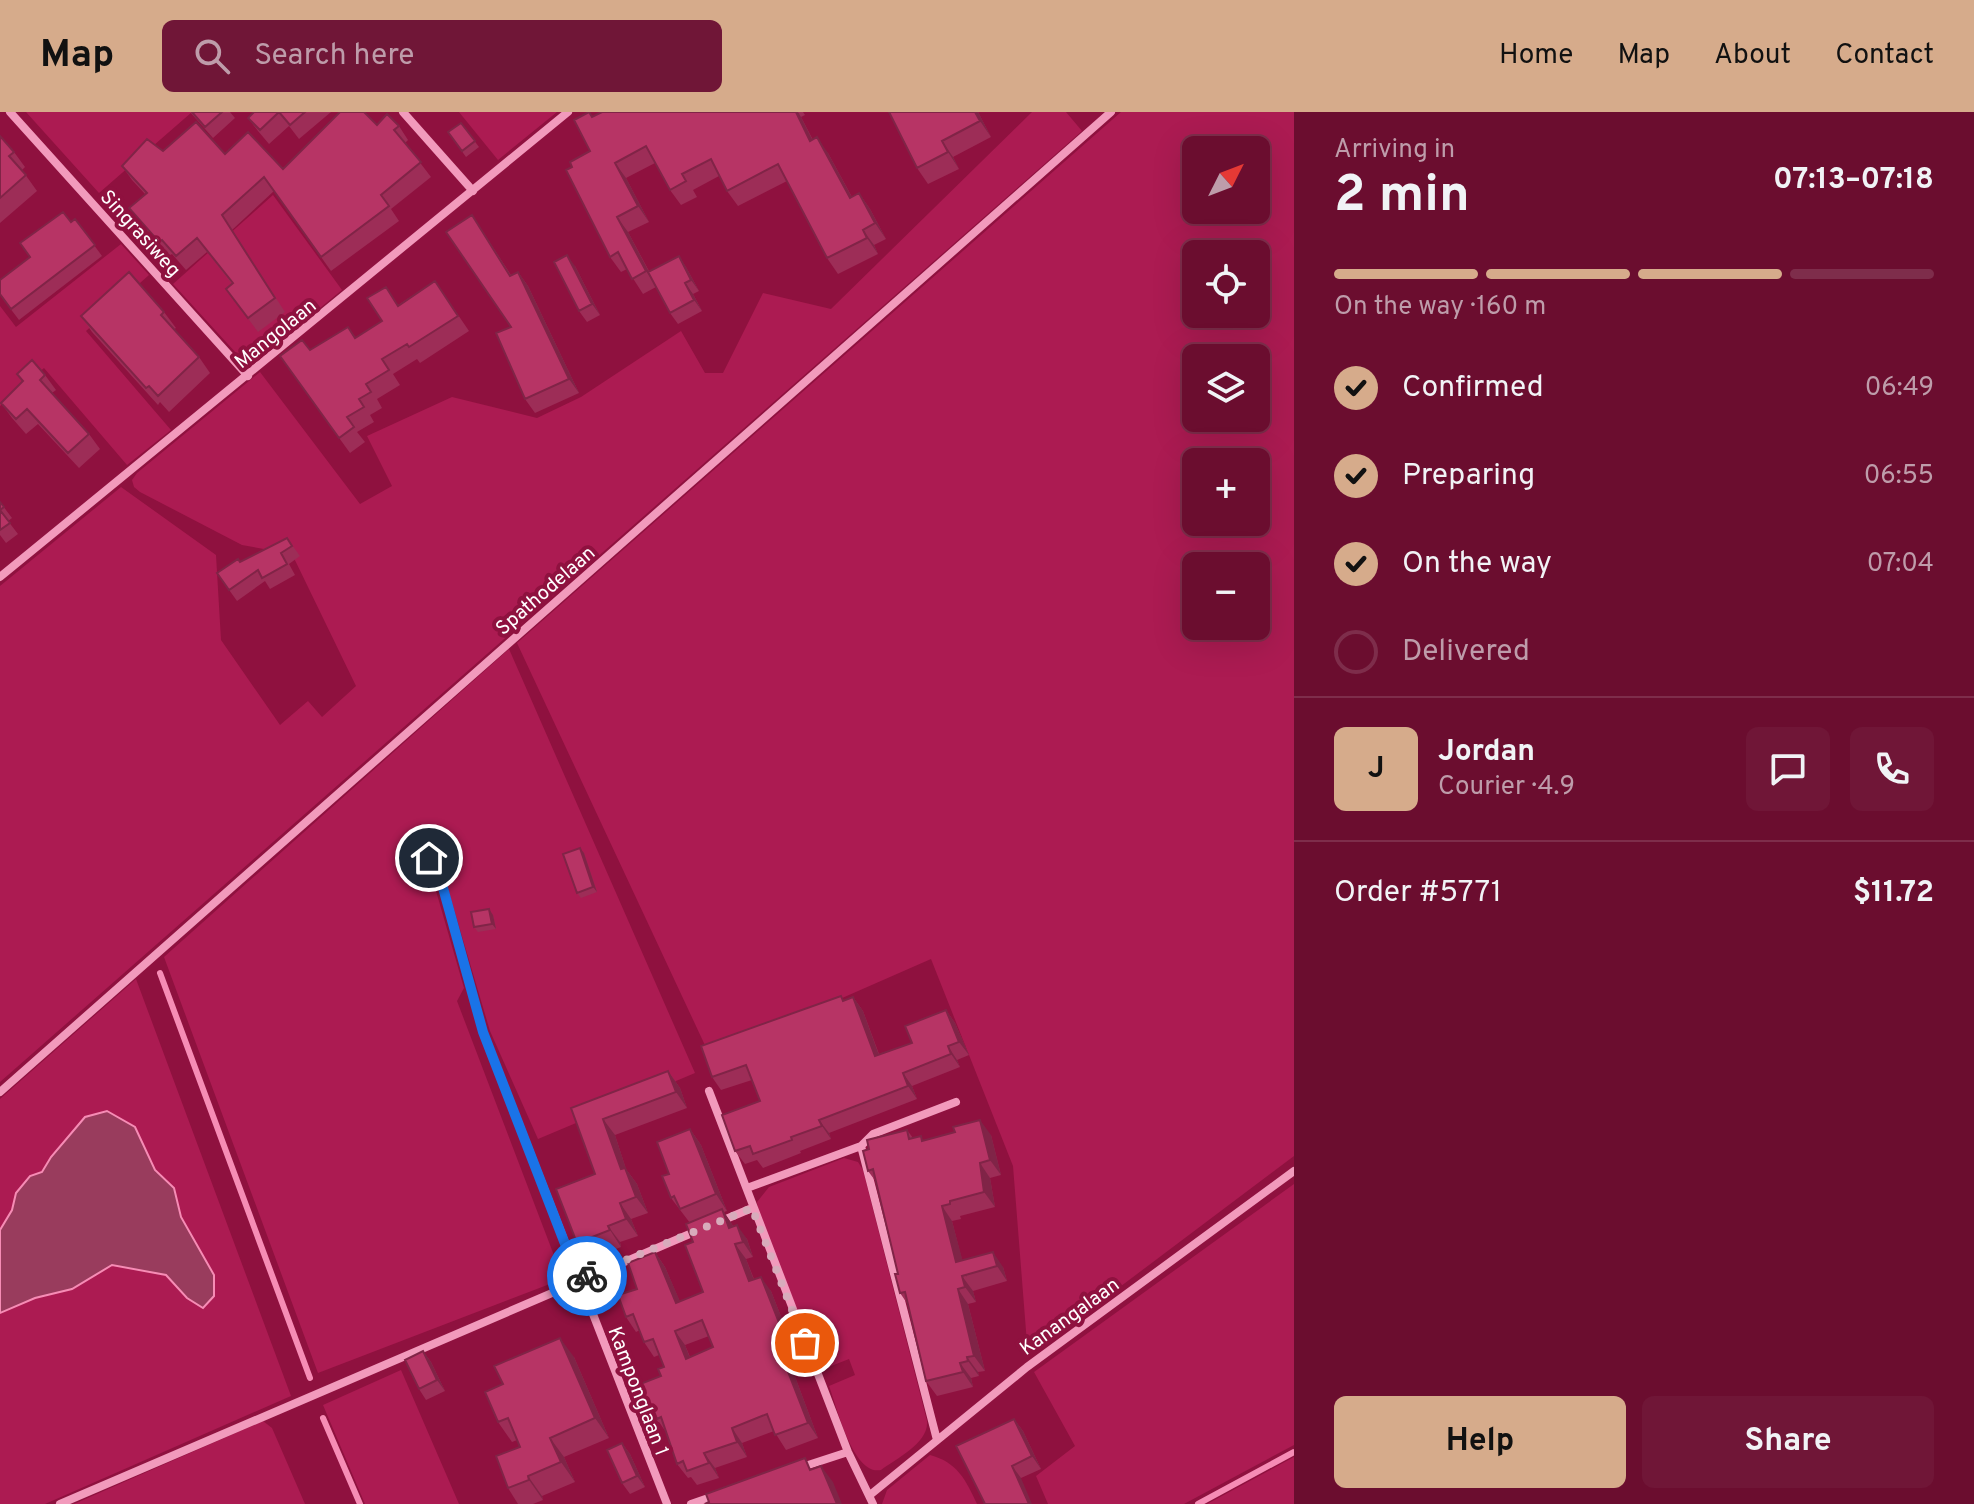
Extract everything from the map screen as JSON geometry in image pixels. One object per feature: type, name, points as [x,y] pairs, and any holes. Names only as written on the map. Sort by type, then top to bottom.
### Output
[{"type":"street","name":"Singrasiweg","points":[[10,112],[248,376]]},
{"type":"street","points":[[403,112],[473,191]]},
{"type":"street","name":"Mangolaan","points":[[0,577],[568,112]]},
{"type":"street","name":"Spathodelaan","points":[[0,1092],[1111,112]]},
{"type":"street","name":"Kamponglaan 1","points":[[419,839],[440,877],[483,1032],[667,1504]]},
{"type":"street","points":[[709,1091],[848,1452],[872,1500]]},
{"type":"street","points":[[747,1188],[861,1146],[873,1134],[956,1102]]},
{"type":"street","points":[[861,1146],[937,1440]]},
{"type":"street","name":"Kanangalaan","points":[[872,1500],[937,1440],[1027,1367],[1294,1171]]},
{"type":"street","points":[[60,1504],[752,1208]]},
{"type":"street","points":[[791,1471],[848,1452]]},
{"type":"street","points":[[691,1504],[734,1490]]},
{"type":"shaded area","points":[[26,112],[192,112],[99,193]]},
{"type":"shaded area","points":[[459,112],[557,112],[498,160]]},
{"type":"shaded area","points":[[1032,112],[1066,112],[1082,131],[0,1082],[0,586],[121,487],[216,555],[221,640],[280,725],[308,701],[322,717],[356,686],[292,554],[242,545],[140,492],[132,480],[137,473],[260,372],[360,504],[392,486],[367,436],[452,397],[537,418],[581,397],[681,331],[705,373],[723,373],[763,293],[831,309]]},
{"type":"shaded area","points":[[1121,112],[1294,112],[1294,1156],[1028,1356],[1013,1166],[931,959],[710,1056],[517,643]]},
{"type":"shaded area","points":[[273,195],[342,290],[259,358],[247,360],[237,354],[173,284]]},
{"type":"shaded area","points":[[121,244],[149,275],[86,331],[171,430],[127,465],[44,368],[0,406],[0,306],[16,327]]},
{"type":"shaded area","points":[[509,649],[695,1073],[538,1139],[490,1031],[445,879],[422,833],[409,841],[434,884],[464,988],[457,1001],[563,1279],[318,1373],[164,957]]},
{"type":"shaded area","points":[[136,979],[291,1396],[45,1504],[0,1504],[0,1099]]},
{"type":"shaded area","points":[[107,1111],[135,1127],[155,1170],[174,1188],[181,1217],[214,1275],[214,1296],[203,1308],[187,1298],[166,1275],[112,1265],[72,1289],[35,1298],[0,1313],[0,1230],[12,1210],[16,1193],[30,1176],[42,1172],[85,1117]]},
{"type":"shaded area","points":[[844,1158],[858,1162],[863,1170],[927,1421],[918,1443],[881,1470],[871,1469],[854,1452],[829,1386],[855,1375],[849,1359],[821,1370],[758,1211],[757,1202],[769,1187]]},
{"type":"shaded area","points":[[1294,1184],[1294,1445],[1184,1504],[1048,1504],[1036,1476],[1075,1446],[1034,1372]]},
{"type":"shaded area","points":[[401,1370],[459,1504],[365,1504],[323,1405]]},
{"type":"shaded area","points":[[263,1421],[272,1428],[305,1504],[74,1504]]},
{"type":"shaded area","points":[[930,1455],[947,1462],[960,1473],[977,1504],[882,1504],[887,1490]]},
{"type":"shaded area","points":[[1294,1457],[1294,1504],[1207,1504]]},
{"type":"building","points":[[192,112],[222,112],[205,127]]},
{"type":"building","points":[[254,112],[279,112],[260,130],[248,118]]},
{"type":"building","points":[[279,112],[305,112],[290,125]]},
{"type":"building","points":[[340,112],[364,112],[377,125],[387,114],[399,126],[394,130],[421,162],[381,195],[389,206],[321,257],[264,177],[222,215],[275,298],[248,318],[226,289],[233,283],[197,238],[176,256],[129,208],[147,193],[122,166],[147,139],[163,151],[196,122],[225,154],[248,132],[283,169]]},
{"type":"building","points":[[589,112],[592,117],[602,112],[796,112],[810,141],[817,137],[850,198],[859,193],[875,223],[863,230],[867,238],[827,258],[778,164],[727,191],[711,159],[682,174],[686,181],[670,190],[646,146],[615,163],[638,206],[617,217],[646,271],[632,279],[618,252],[610,257],[566,170],[572,167],[570,162],[590,151],[574,120]]},
{"type":"building","points":[[889,112],[975,112],[980,121],[942,141],[948,152],[917,168]]},
{"type":"building","points":[[461,123],[475,141],[462,151],[448,132]]},
{"type":"building","points":[[0,136],[14,152],[9,156],[26,175],[0,198]]},
{"type":"building","points":[[63,212],[71,222],[75,219],[95,245],[11,309],[0,294],[0,280],[30,257],[20,243]]},
{"type":"building","points":[[472,215],[510,276],[518,272],[569,379],[525,399],[496,333],[511,327],[446,232]]},
{"type":"building","points":[[567,255],[592,304],[579,311],[554,262]]},
{"type":"building","points":[[679,256],[691,280],[685,283],[694,300],[670,313],[648,272]]},
{"type":"building","points":[[129,272],[164,312],[161,315],[199,357],[158,396],[149,386],[146,388],[81,316]]},
{"type":"building","points":[[435,281],[458,316],[409,347],[407,344],[382,359],[389,370],[366,384],[371,392],[359,399],[364,407],[347,417],[354,427],[339,438],[280,356],[302,340],[310,350],[348,327],[355,338],[382,321],[367,298],[386,287],[398,306]]},
{"type":"building","points":[[32,360],[45,375],[40,380],[89,434],[68,453],[27,409],[16,419],[1,403],[23,381],[17,374]]},
{"type":"building","points":[[0,510],[10,523],[0,530]]},
{"type":"building","points":[[287,538],[292,546],[281,553],[287,564],[262,578],[258,570],[229,590],[217,573],[238,559],[240,562]]},
{"type":"building","points":[[580,848],[593,887],[577,893],[563,854]]},
{"type":"building","points":[[489,909],[492,924],[474,927],[471,912]]},
{"type":"building","points":[[841,996],[843,1001],[853,997],[875,1056],[912,1043],[905,1026],[946,1010],[959,1042],[948,1046],[951,1054],[903,1073],[908,1086],[819,1120],[822,1126],[791,1137],[792,1140],[753,1154],[750,1146],[735,1151],[722,1115],[760,1101],[746,1065],[712,1077],[701,1046]]},
{"type":"building","points":[[668,1071],[676,1092],[603,1119],[621,1169],[625,1168],[636,1197],[620,1203],[626,1219],[608,1226],[610,1230],[577,1243],[556,1189],[595,1174],[571,1108]]},
{"type":"building","points":[[980,1120],[990,1160],[980,1163],[984,1192],[942,1206],[956,1262],[993,1252],[997,1266],[962,1276],[965,1287],[958,1289],[974,1356],[960,1363],[963,1372],[926,1381],[905,1292],[900,1293],[895,1274],[898,1274],[873,1169],[868,1171],[863,1151],[869,1149],[867,1140],[907,1130],[909,1139],[921,1136],[922,1141],[955,1132],[953,1127]]},
{"type":"building","points":[[690,1129],[716,1194],[680,1209],[674,1196],[671,1198],[662,1176],[669,1174],[657,1142]]},
{"type":"building","points":[[722,1209],[729,1228],[737,1225],[743,1242],[735,1244],[749,1281],[761,1277],[789,1348],[780,1351],[808,1423],[775,1435],[767,1414],[732,1428],[737,1442],[704,1453],[709,1463],[687,1471],[683,1461],[677,1464],[661,1417],[657,1419],[652,1406],[644,1409],[635,1386],[661,1376],[658,1369],[664,1367],[653,1339],[644,1342],[633,1314],[626,1317],[618,1295],[637,1289],[628,1263],[655,1252],[676,1303],[703,1292],[685,1245],[693,1242],[686,1224]],"holes":[[[702,1320],[713,1347],[686,1359],[675,1331]]]},
{"type":"building","points":[[560,1338],[595,1418],[550,1438],[561,1462],[508,1488],[496,1456],[520,1447],[508,1418],[498,1422],[485,1392],[503,1384],[494,1366]]},
{"type":"building","points":[[423,1351],[437,1380],[419,1389],[405,1360]]},
{"type":"building","points":[[1014,1419],[1032,1456],[1012,1466],[1029,1504],[985,1504],[956,1446]]},
{"type":"building","points":[[622,1443],[637,1476],[622,1483],[607,1450]]},
{"type":"building","points":[[805,1458],[810,1470],[821,1466],[837,1504],[705,1504],[709,1502],[706,1494]]},
{"type":"waterway","points":[[160,973],[310,1378]]},
{"type":"waterway","points":[[323,1418],[360,1504]]},
{"type":"waterway","points":[[1198,1504],[1294,1452]]},
{"type":"way so far","points":[[587,1276],[752,1208],[805,1343]]},
{"type":"route","points":[[429,858],[440,877],[483,1032],[579,1280],[587,1276]]}]
